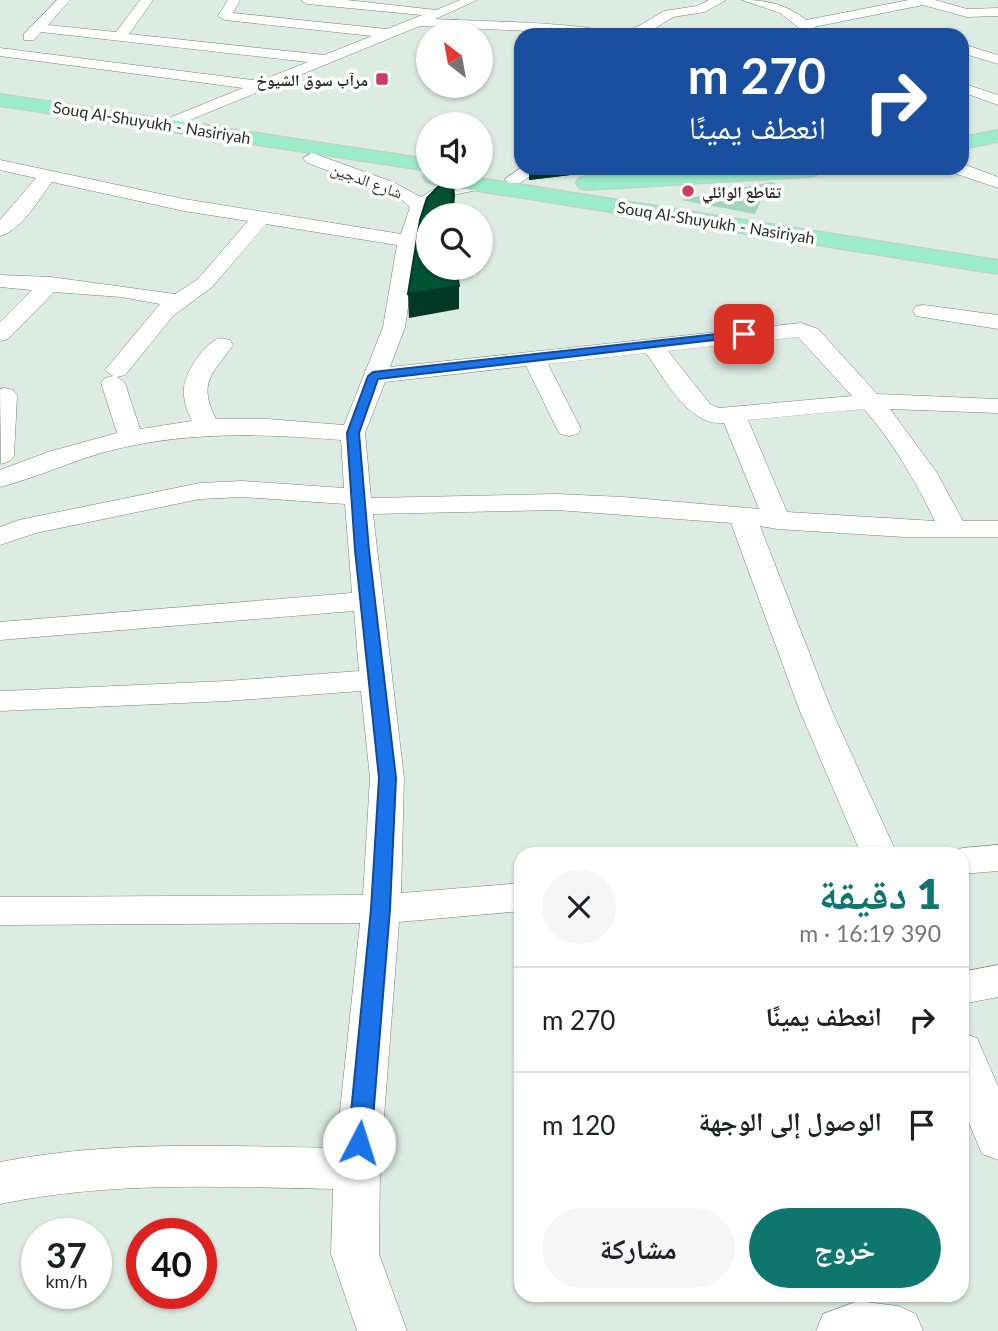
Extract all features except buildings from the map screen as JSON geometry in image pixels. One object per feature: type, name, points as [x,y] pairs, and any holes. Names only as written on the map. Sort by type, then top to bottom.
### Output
[{"type":"main road","name":"Souq Al-Shuyukh - Nasiriyah","points":[[0,100],[416,163]]},
{"type":"main road","points":[[25,118],[48,107]]},
{"type":"main road","name":"Souq Al-Shuyukh - Nasiriyah","points":[[0,116],[312,158],[416,183]]},
{"type":"main road","points":[[969,140],[998,136]]},
{"type":"main road","name":"Souq Al-Shuyukh - Nasiriyah","points":[[493,177],[514,174]]},
{"type":"main road","name":"Souq Al-Shuyukh - Nasiriyah","points":[[528,175],[551,184],[652,200],[789,211],[998,255]]},
{"type":"main road","points":[[551,184],[723,175]]},
{"type":"main road","points":[[621,206],[790,175]]},
{"type":"main road","points":[[789,211],[784,188],[809,175]]},
{"type":"main road","name":"Souq Al-Shuyukh - Nasiriyah","points":[[493,181],[621,206],[998,267]]},
{"type":"street","points":[[4,52],[40,28],[64,0]]},
{"type":"street","points":[[121,35],[147,0]]},
{"type":"street","points":[[217,31],[234,0]]},
{"type":"street","points":[[307,0],[439,13]]},
{"type":"street","points":[[165,125],[471,0]]},
{"type":"street","points":[[646,28],[669,14],[701,9],[720,0]]},
{"type":"street","points":[[748,0],[791,13],[807,28]]},
{"type":"street","points":[[771,6],[801,0]]},
{"type":"street","points":[[802,24],[926,1],[967,13],[998,12]]},
{"type":"street","points":[[413,23],[522,28]]},
{"type":"street","points":[[40,28],[121,35],[217,31],[387,33]]},
{"type":"street","points":[[217,31],[326,59]]},
{"type":"street","points":[[969,50],[998,60]]},
{"type":"street","points":[[4,52],[263,86]]},
{"type":"street","points":[[977,78],[998,100]]},
{"type":"street","name":"شارع الدجين","points":[[312,158],[342,173],[406,193],[418,189]]},
{"type":"street","points":[[0,165],[260,219],[408,241]]},
{"type":"street","points":[[969,172],[998,183]]},
{"type":"street","points":[[0,230],[18,213],[47,176]]},
{"type":"street","name":"شارع الدجين","points":[[382,1331],[355,1254],[357,1170],[380,909],[387,778],[353,433],[394,327],[408,241],[426,189]]},
{"type":"street","name":"شارع الدجين","points":[[434,189],[442,192],[451,189]]},
{"type":"street","points":[[131,439],[115,376],[165,311],[205,283],[260,219]]},
{"type":"street","points":[[0,281],[51,283],[176,301]]},
{"type":"street","points":[[0,334],[51,283]]},
{"type":"street","points":[[924,311],[998,321]]},
{"type":"street","points":[[373,376],[801,330],[810,334],[872,401],[909,450],[953,530]]},
{"type":"street","points":[[208,428],[198,409],[194,388],[200,370],[222,345]]},
{"type":"street","points":[[651,345],[701,409],[716,416],[872,401],[998,406]]},
{"type":"street","points":[[533,358],[569,429]]},
{"type":"street","points":[[5,395],[0,456],[55,458]]},
{"type":"street","points":[[734,415],[777,521]]},
{"type":"street","points":[[0,479],[55,458],[131,439],[208,428],[240,426],[353,433]]},
{"type":"street","points":[[0,537],[29,526],[200,491],[242,489],[358,502],[596,504],[777,521],[953,530],[998,529]]},
{"type":"street","points":[[743,517],[815,709],[876,847]]},
{"type":"street","points":[[0,631],[368,601]]},
{"type":"street","points":[[4,701],[227,691],[376,680]]},
{"type":"street","points":[[969,860],[998,858]]},
{"type":"street","points":[[0,911],[380,909],[514,898]]},
{"type":"street","points":[[969,987],[998,981]]},
{"type":"street","points":[[969,1068],[998,1140]]},
{"type":"street","points":[[0,1183],[24,1177],[116,1166],[357,1170]]},
{"type":"street","points":[[841,1331],[858,1325],[898,1331]]},
{"type":"green space","points":[[772,182],[777,184],[766,189],[755,214],[681,200]]},
{"type":"place","name":"مرآب سوق الشيوخ","points":[[382,79]]},
{"type":"place","name":"تقاطع الوائلي","points":[[688,191]]},
{"type":"route","points":[[359,1143],[380,909],[387,778],[362,550],[353,433],[373,376],[744,334]]}]
